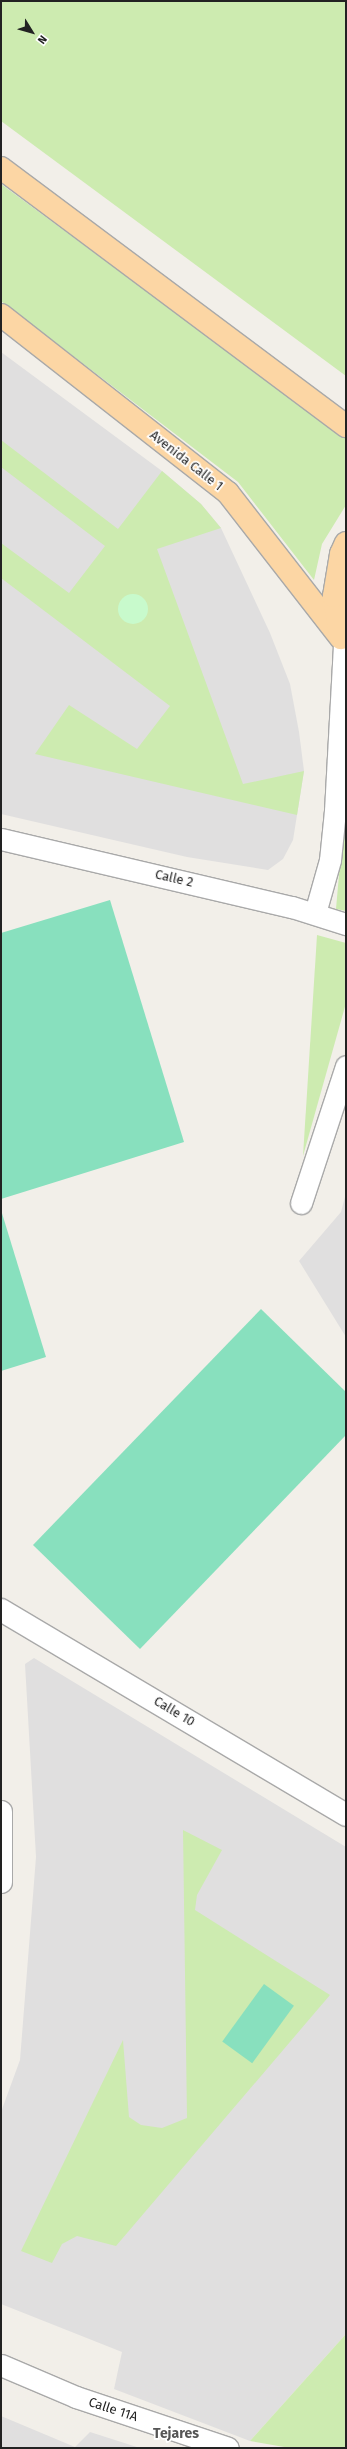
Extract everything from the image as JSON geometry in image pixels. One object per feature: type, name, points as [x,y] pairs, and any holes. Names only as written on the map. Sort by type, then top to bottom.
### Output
[{"type":"main road","points":[[1,168],[346,426]]},
{"type":"main road","name":"Avenida Calle 1","points":[[1,315],[228,493],[343,645]]},
{"type":"main road","points":[[343,645],[334,596],[340,554],[346,543]]},
{"type":"street","points":[[315,913],[330,860],[334,818],[343,645]]},
{"type":"street","name":"Calle 2","points":[[1,839],[315,913],[346,924]]},
{"type":"street","points":[[301,1203],[346,1066]]},
{"type":"street","name":"Calle 10","points":[[1,1610],[346,1815]]},
{"type":"street","points":[[1,1812],[1,1882]]},
{"type":"street","name":"Calle 11A","points":[[1,2365],[76,2397],[228,2448]]},
{"type":"shaded area","points":[[1,352],[162,471],[201,504],[221,528],[270,633],[290,684],[299,732],[304,771],[293,840],[283,859],[268,870],[187,857],[1,814]]},
{"type":"shaded area","points":[[346,1193],[346,1337],[299,1261],[341,1212]]},
{"type":"shaded area","points":[[34,1658],[346,1847],[346,2334],[250,2441],[114,2389],[122,2352],[1,2304],[1,2112],[20,2060],[36,1857],[25,1664]]},
{"type":"shaded area","points":[[1,2416],[75,2447],[90,2432],[140,2448],[1,2448]]},
{"type":"green space","points":[[1,1],[346,1],[346,376],[1,121]]},
{"type":"green space","points":[[1,184],[346,438],[346,505],[322,544],[314,580],[238,482],[1,301]]},
{"type":"green space","points":[[1,440],[118,529],[162,471],[201,504],[221,528],[157,549],[243,784],[304,771],[297,815],[35,754],[69,705],[137,749],[170,706],[1,578],[1,543],[69,593],[105,546],[1,467]]},
{"type":"green space","points":[[133,594],[143,599],[148,609],[143,619],[133,624],[123,619],[118,609],[123,599]]},
{"type":"green space","points":[[346,795],[346,911],[336,909]]},
{"type":"green space","points":[[110,900],[184,1142],[1,1199],[1,933]]},
{"type":"green space","points":[[317,935],[346,943],[346,1003],[303,1156]]},
{"type":"green space","points":[[1,1210],[46,1357],[1,1371]]},
{"type":"green space","points":[[261,1309],[346,1392],[346,1435],[140,1649],[33,1545]]},
{"type":"green space","points":[[183,1830],[222,1850],[197,1895],[195,1910],[330,1995],[116,2246],[77,2236],[62,2244],[52,2263],[21,2251],[123,2040],[129,2117],[141,2125],[162,2128],[187,2118]]},
{"type":"green space","points":[[264,1984],[294,2006],[252,2063],[222,2041]]},
{"type":"green space","points":[[346,2334],[346,2448],[290,2448],[250,2441]]},
{"type":"district","name":"Tejares","points":[[176,2434]]}]
